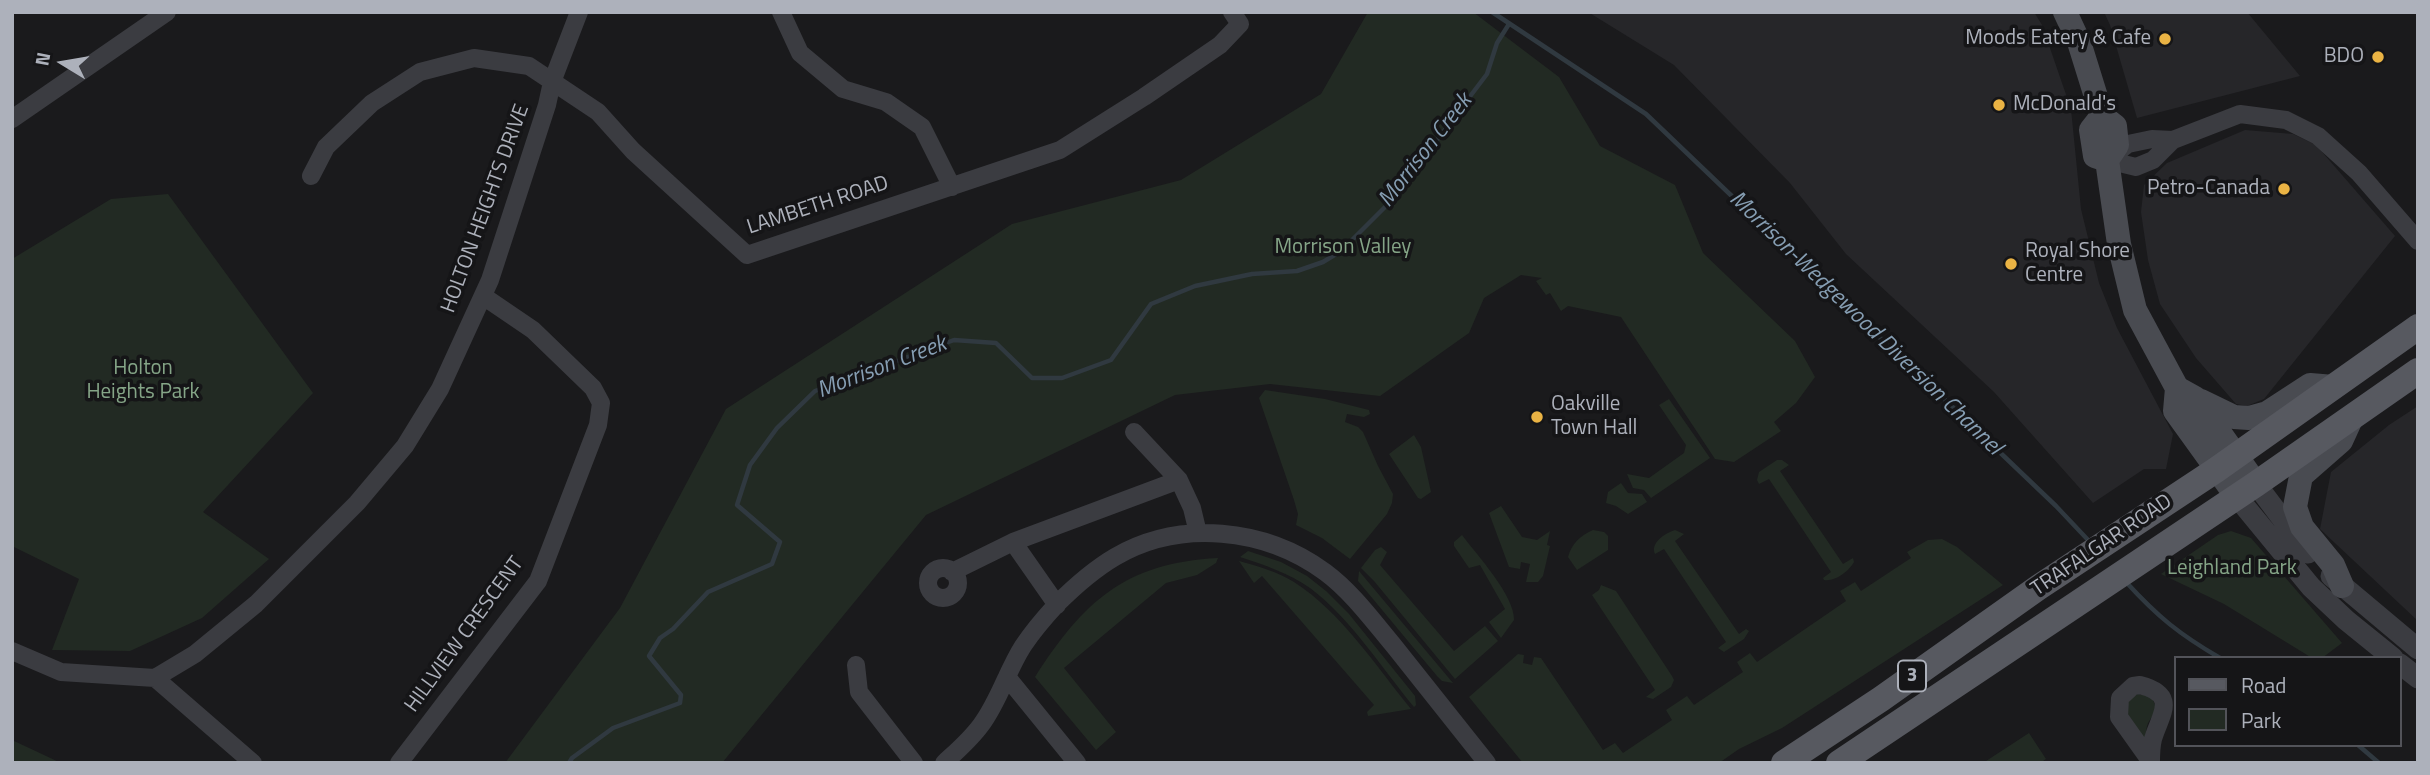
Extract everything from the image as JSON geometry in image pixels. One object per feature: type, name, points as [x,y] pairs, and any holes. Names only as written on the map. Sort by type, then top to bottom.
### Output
[{"type":"main road","points":[[2065,12],[2079,42],[2102,116],[2091,130],[2095,156],[2107,160],[2119,244],[2135,310],[2226,463],[2246,491]]},
{"type":"main road","name":"TRAFALGAR ROAD","points":[[1784,763],[2226,463],[2418,327]]},
{"type":"main road","name":"TRAFALGAR ROAD","points":[[1839,763],[2246,491],[2418,371]]},
{"type":"main road","points":[[2186,393],[2234,417],[2249,418],[2267,412],[2310,385],[2334,387]]},
{"type":"main road","points":[[2342,586],[2333,565],[2302,527],[2295,508],[2301,476],[2341,441],[2352,417]]},
{"type":"street","points":[[12,119],[167,12]]},
{"type":"street","name":"HOLTON HEIGHTS DRIVE","points":[[155,678],[195,654],[256,604],[357,503],[405,446],[440,389],[483,296],[547,105],[552,82],[579,12]]},
{"type":"street","points":[[781,12],[800,53],[843,89],[886,102],[922,127],[952,187]]},
{"type":"street","name":"LAMBETH ROAD","points":[[311,176],[326,147],[335,138],[372,103],[420,72],[474,58],[529,66],[598,111],[633,151],[747,255],[1060,150],[1220,45],[1236,18]]},
{"type":"street","points":[[2107,160],[2136,167],[2153,160],[2173,140],[2241,114],[2286,120],[2318,136],[2359,173],[2418,241]]},
{"type":"street","name":"HILLVIEW CRESCENT","points":[[399,763],[538,581],[598,425],[601,403],[593,388],[533,330],[483,296]]},
{"type":"street","points":[[1134,432],[1179,480],[1192,508],[1198,533]]},
{"type":"street","points":[[952,572],[1013,542],[1179,480]]},
{"type":"street","points":[[2246,491],[2301,544],[2322,569],[2418,649]]},
{"type":"street","points":[[2246,491],[2311,587],[2391,656]]},
{"type":"street","points":[[944,763],[966,744],[982,724],[1023,647],[1056,605],[1094,571],[1115,557],[1162,538],[1198,533],[1233,535],[1282,547],[1326,573],[1369,616],[1487,763]]},
{"type":"street","points":[[1013,542],[1056,605]]},
{"type":"street","points":[[12,651],[61,672],[155,678],[253,763]]},
{"type":"street","points":[[856,665],[859,692],[915,763]]},
{"type":"street","points":[[2402,666],[2418,678]]},
{"type":"street","points":[[1007,677],[1077,763]]},
{"type":"shaded area","points":[[1588,12],[2034,12],[2042,25],[2071,109],[2081,209],[2099,283],[2117,328],[2173,434],[2166,469],[2144,469],[2093,503],[1994,392],[1846,254],[1790,183],[1674,65]]},
{"type":"shaded area","points":[[2104,12],[2247,12],[2300,76],[2137,118]]},
{"type":"shaded area","points":[[2245,130],[2293,134],[2316,145],[2395,236],[2264,399],[2247,406],[2236,404],[2196,358],[2160,304],[2148,260],[2141,212],[2144,185],[2167,163]]},
{"type":"shaded area","points":[[2418,406],[2418,621],[2320,529],[2331,472],[2389,425]]},
{"type":"green space","name":"Morrison Valley","points":[[1368,12],[1473,12],[1559,77],[1600,146],[1675,185],[1703,253],[1795,341],[1815,377],[1796,403],[1774,422],[1781,431],[1734,462],[1715,459],[1621,317],[1568,306],[1561,311],[1550,293],[1546,295],[1536,281],[1542,278],[1521,275],[1484,298],[1469,333],[1380,396],[1270,384],[1175,395],[926,515],[722,763],[505,763],[620,608],[726,409],[1012,224],[1181,180],[1321,94]]},
{"type":"green space","name":"Holton Heights Park","points":[[168,194],[313,393],[203,512],[269,559],[202,618],[130,651],[52,650],[79,579],[12,546],[12,259],[111,199]]},
{"type":"green space","points":[[1265,390],[1325,399],[1369,410],[1370,414],[1364,417],[1347,414],[1345,422],[1363,432],[1393,494],[1392,503],[1387,514],[1350,559],[1322,538],[1296,525],[1298,514],[1294,500],[1259,398]]},
{"type":"green space","points":[[1669,399],[1710,458],[1651,498],[1644,490],[1633,488],[1627,474],[1649,478],[1684,453],[1686,445],[1659,405]]},
{"type":"green space","points":[[1414,435],[1421,447],[1431,492],[1421,499],[1389,454]]},
{"type":"green space","points":[[1777,460],[1789,465],[1780,471],[1843,564],[1853,558],[1852,565],[1837,578],[1824,580],[1831,572],[1769,479],[1759,484],[1759,472]]},
{"type":"green space","points":[[1621,483],[1628,493],[1642,494],[1647,502],[1628,514],[1606,503],[1608,492]]},
{"type":"green space","points":[[1501,506],[1522,537],[1537,540],[1550,531],[1547,545],[1550,546],[1543,576],[1538,582],[1526,582],[1530,564],[1521,562],[1520,569],[1509,567],[1489,513]]},
{"type":"green space","points":[[1593,530],[1604,532],[1608,536],[1608,550],[1577,570],[1568,557],[1570,552],[1577,540]]},
{"type":"green space","points":[[1675,530],[1684,534],[1675,541],[1739,634],[1746,629],[1749,631],[1744,639],[1724,652],[1718,648],[1726,642],[1664,549],[1655,554],[1656,542]]},
{"type":"green space","name":"Leighland Park","points":[[2231,531],[2251,538],[2342,643],[2325,656],[2309,656],[2224,604],[2161,574],[2218,535]]},
{"type":"green space","points":[[1462,535],[1494,576],[1513,610],[1514,620],[1501,638],[1489,622],[1505,609],[1480,565],[1469,568],[1454,546],[1454,542]]},
{"type":"green space","points":[[1942,539],[1957,547],[2003,585],[1782,728],[1739,749],[1719,763],[1523,763],[1469,697],[1518,654],[1524,655],[1523,663],[1532,665],[1534,657],[1541,658],[1603,750],[1615,743],[1623,753],[1672,720],[1666,710],[1687,696],[1694,705],[1743,672],[1737,662],[1750,653],[1757,662],[1846,601],[1840,591],[1855,582],[1861,591],[1911,558],[1907,552],[1928,540]]},
{"type":"green space","points":[[1381,547],[1387,552],[1380,565],[1454,651],[1485,626],[1498,641],[1455,679],[1361,568],[1375,550]]},
{"type":"green space","points":[[1248,551],[1281,562],[1307,576],[1326,591],[1349,614],[1415,696],[1416,705],[1414,707],[1352,629],[1325,600],[1294,578],[1240,557]]},
{"type":"green space","points":[[1218,558],[1216,563],[1197,575],[1166,583],[1064,668],[1116,732],[1096,750],[1035,677],[1071,627],[1110,591],[1157,568],[1185,561]]},
{"type":"green space","points":[[1239,561],[1281,575],[1311,594],[1357,641],[1411,709],[1368,716],[1367,712],[1374,705],[1262,576],[1254,583]]},
{"type":"green space","points":[[1359,571],[1453,683],[1442,681],[1437,676],[1358,581]]},
{"type":"green space","points":[[1601,585],[1616,591],[1674,680],[1671,687],[1653,699],[1646,697],[1655,690],[1592,595]]},
{"type":"green space","points":[[2137,694],[2151,696],[2155,707],[2145,738],[2141,738],[2127,716],[2126,702]]},
{"type":"green space","points":[[2029,733],[2046,759],[2040,763],[1983,763]]},
{"type":"green space","points":[[12,740],[61,763],[12,763]]},
{"type":"waterway","name":"Morrison-Wedgewood Diversion Channel","points":[[1492,12],[1646,114],[2056,506],[2089,541]]},
{"type":"waterway","name":"Morrison Creek","points":[[569,763],[613,728],[680,703],[681,695],[649,656],[660,638],[673,629],[708,592],[772,564],[780,542],[737,505],[750,465],[777,428],[815,391],[954,340],[996,343],[1032,378],[1062,378],[1111,360],[1151,304],[1195,286],[1252,274],[1297,271],[1323,262],[1341,251],[1390,202],[1487,74],[1497,43],[1509,24]]},
{"type":"waterway","name":"Morrison-Wedgewood Diversion Channel","points":[[2126,582],[2170,624],[2217,656]]},
{"type":"waterway","name":"Morrison-Wedgewood Diversion Channel","points":[[2360,747],[2379,763]]},
{"type":"place","name":"Moods Eatery & Cafe","points":[[2165,39]]},
{"type":"place","name":"BDO","points":[[2378,57]]},
{"type":"place","name":"McDonald's","points":[[1999,105]]},
{"type":"place","name":"Petro-Canada","points":[[2284,189]]},
{"type":"place","name":"Royal Shore Centre","points":[[2011,264]]},
{"type":"place","name":"Oakville Town Hall","points":[[1537,417]]}]
